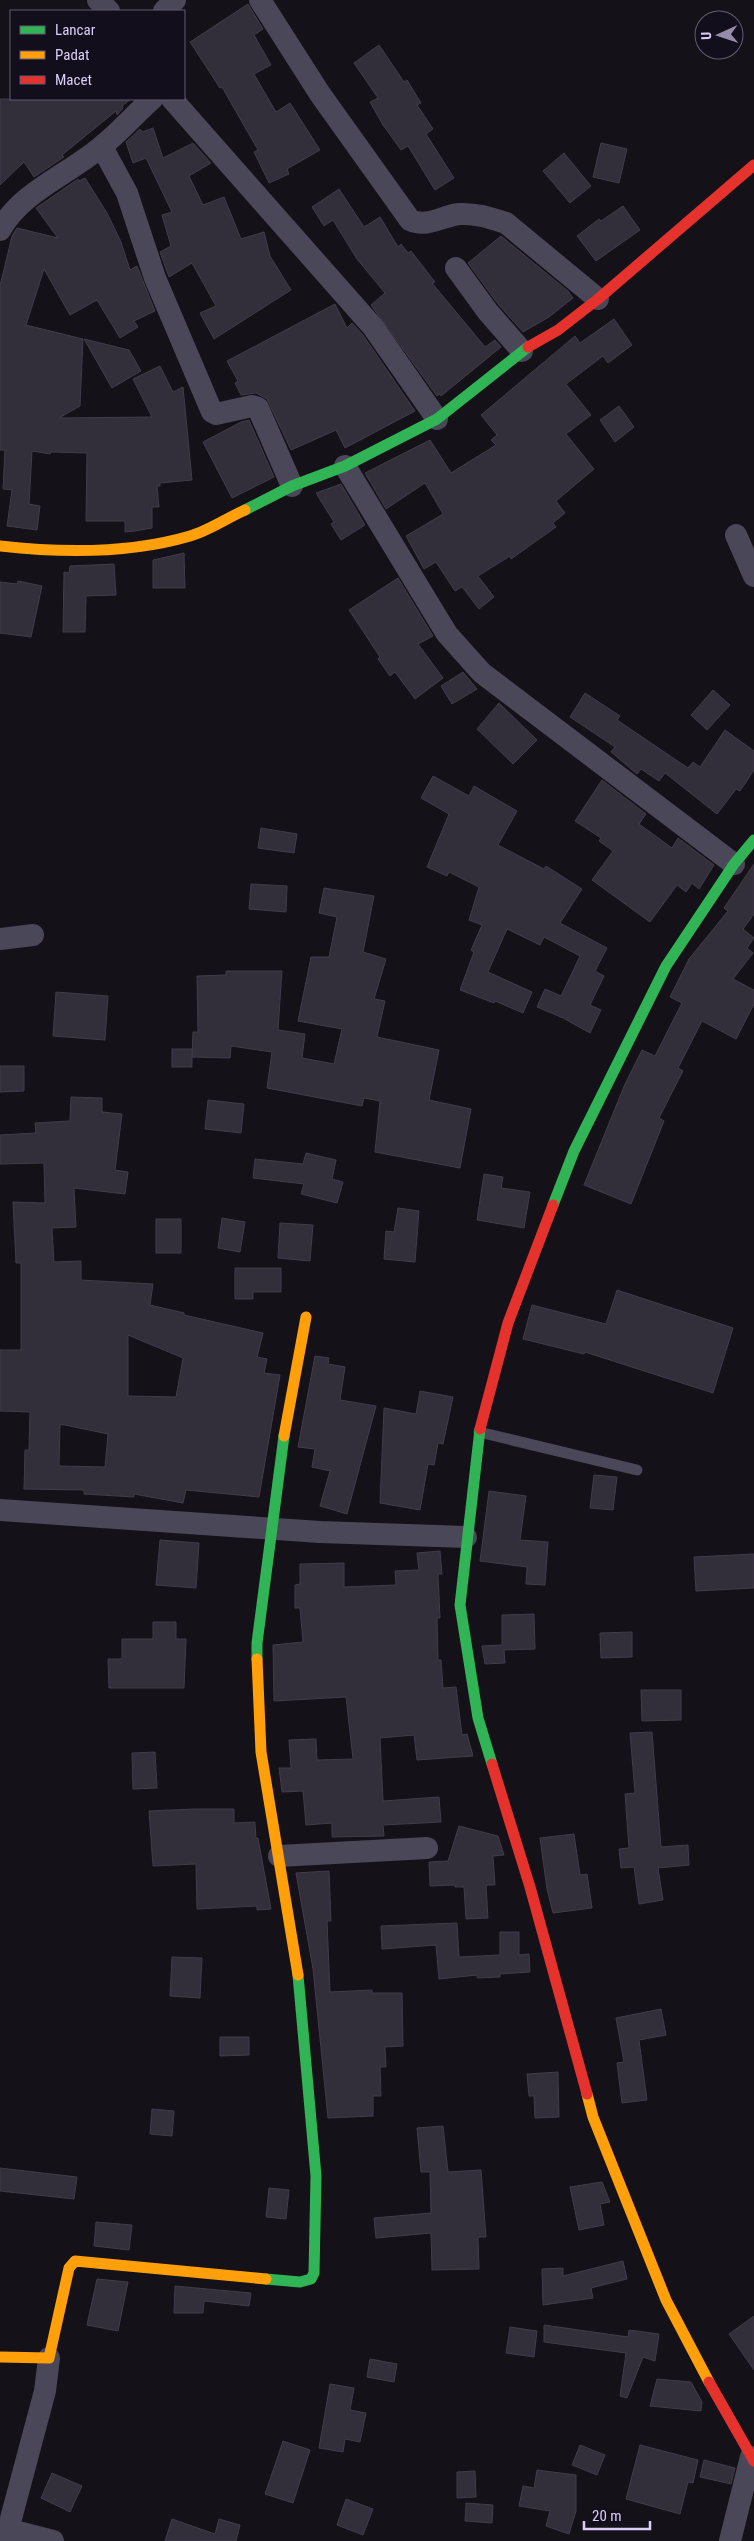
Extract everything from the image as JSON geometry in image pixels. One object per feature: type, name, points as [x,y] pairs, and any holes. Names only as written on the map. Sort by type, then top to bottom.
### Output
[{"type":"street","points":[[98,0],[107,10]]},
{"type":"street","points":[[165,10],[175,0]]},
{"type":"street","points":[[260,0],[320,94],[410,220],[423,224],[458,214],[488,217],[506,223],[598,299]]},
{"type":"street","points":[[0,230],[9,215],[22,202],[102,147],[151,100]]},
{"type":"street","points":[[173,100],[372,327],[436,419]]},
{"type":"street","points":[[102,147],[127,193],[155,278],[212,412],[216,414],[257,407],[292,486]]},
{"type":"street","points":[[0,546],[47,551],[137,547],[191,536],[292,486],[345,466],[436,419],[522,351],[558,330],[598,299],[754,165]]},
{"type":"street","points":[[456,268],[488,312],[522,351]]},
{"type":"street","points":[[345,466],[447,634],[482,674],[734,864]]},
{"type":"street","points":[[736,535],[754,576]]},
{"type":"street","points":[[730,2541],[753,2459],[692,2352],[666,2300],[593,2117],[530,1887],[478,1718],[460,1605],[479,1432],[508,1323],[574,1151],[666,966],[734,864],[754,840]]},
{"type":"street","points":[[0,939],[32,935]]},
{"type":"street","points":[[52,2541],[8,2536],[45,2392],[49,2358],[69,2268],[75,2261],[300,2282],[311,2279],[313,2276],[316,2176],[298,1972],[261,1752],[257,1680],[257,1643],[279,1466],[306,1317]]},
{"type":"street","points":[[0,1510],[272,1527],[320,1532],[466,1537]]},
{"type":"street","points":[[279,1856],[427,1848]]},
{"type":"street","points":[[0,2357],[49,2358]]},
{"type":"lane","points":[[479,1432],[637,1470]]},
{"type":"building","points":[[248,4],[263,29],[254,35],[271,65],[254,74],[276,112],[290,103],[320,150],[287,169],[289,174],[269,183],[254,152],[258,150],[222,87],[220,88],[190,42]]},
{"type":"building","points":[[379,45],[404,82],[407,80],[421,103],[417,105],[433,129],[426,134],[454,178],[435,190],[408,146],[401,150],[383,125],[370,102],[378,98],[354,63]]},
{"type":"building","points":[[0,99],[130,100],[122,106],[123,108],[117,115],[116,111],[62,155],[64,157],[34,177],[24,162],[0,185]]},
{"type":"building","points":[[153,128],[163,158],[193,143],[211,163],[189,176],[203,205],[224,197],[241,239],[264,232],[270,256],[291,290],[214,339],[200,313],[216,306],[192,263],[169,277],[160,252],[171,246],[162,215],[172,212],[146,158],[133,163],[126,142],[140,129],[142,132]]},
{"type":"building","points":[[601,143],[627,149],[619,183],[593,177]]},
{"type":"building","points":[[564,153],[591,186],[570,203],[543,171]]},
{"type":"building","points":[[85,178],[107,213],[121,242],[130,270],[137,266],[155,311],[134,321],[138,327],[120,338],[97,300],[70,315],[44,269],[26,325],[83,339],[80,406],[59,418],[152,417],[133,379],[160,366],[173,392],[183,387],[192,480],[160,483],[160,486],[157,486],[159,507],[152,507],[152,528],[125,532],[125,521],[86,521],[87,453],[51,452],[50,454],[32,451],[29,504],[40,506],[37,530],[7,526],[12,490],[3,489],[5,450],[0,450],[0,286],[12,236],[17,228],[58,238],[36,208],[78,179],[79,181]]},
{"type":"building","points":[[339,189],[364,227],[380,217],[398,247],[401,244],[408,253],[411,251],[435,282],[432,283],[485,347],[495,340],[501,347],[441,396],[440,394],[437,396],[371,305],[385,293],[357,259],[333,220],[324,226],[312,207]]},
{"type":"building","points":[[623,206],[640,230],[596,261],[577,236],[599,219],[601,221]]},
{"type":"building","points":[[501,236],[568,291],[573,298],[549,317],[523,332],[498,304],[468,263]]},
{"type":"building","points":[[335,304],[347,328],[352,323],[363,335],[415,411],[345,448],[336,430],[291,450],[267,399],[256,393],[241,395],[235,383],[238,381],[227,361]]},
{"type":"building","points":[[614,319],[632,345],[608,363],[603,356],[566,384],[591,415],[566,434],[594,469],[556,501],[565,513],[553,523],[556,527],[511,559],[510,556],[478,576],[494,597],[479,609],[462,587],[455,591],[436,562],[424,569],[406,536],[443,514],[425,483],[386,509],[365,473],[430,440],[451,473],[496,445],[491,440],[497,435],[481,415],[575,336],[580,343]]},
{"type":"building","points":[[84,339],[129,350],[141,371],[112,388]]},
{"type":"building","points":[[619,406],[634,427],[615,442],[600,420]]},
{"type":"building","points":[[249,420],[274,477],[232,498],[203,442],[241,422]]},
{"type":"building","points":[[341,484],[365,525],[341,540],[331,524],[334,522],[316,493]]},
{"type":"building","points":[[184,553],[185,588],[153,588],[153,560]]},
{"type":"building","points":[[114,564],[116,595],[86,596],[85,632],[63,632],[64,572],[69,573],[70,566]]},
{"type":"building","points":[[398,578],[433,636],[418,644],[443,678],[415,699],[395,672],[390,676],[378,659],[380,657],[349,610]]},
{"type":"building","points":[[18,581],[42,586],[31,637],[0,633],[0,582],[17,584]]},
{"type":"building","points":[[463,672],[477,689],[452,704],[441,686]]},
{"type":"building","points":[[713,690],[730,705],[707,730],[691,715]]},
{"type":"building","points":[[585,693],[620,716],[617,720],[688,768],[693,762],[700,767],[725,730],[754,751],[754,770],[740,791],[736,789],[717,814],[665,773],[659,781],[641,769],[637,774],[611,752],[615,747],[570,717]]},
{"type":"building","points":[[499,703],[537,740],[513,764],[477,729]]},
{"type":"building","points":[[433,776],[469,796],[474,786],[517,811],[498,845],[544,869],[546,866],[582,889],[560,923],[607,948],[595,971],[604,976],[590,1005],[601,1010],[590,1033],[563,1018],[537,1007],[545,989],[561,996],[580,956],[544,937],[540,945],[507,929],[488,972],[532,992],[523,1013],[495,1001],[494,1003],[460,990],[474,952],[471,950],[482,925],[469,920],[479,887],[449,872],[447,876],[427,867],[449,814],[421,798]]},
{"type":"building","points":[[602,780],[646,814],[639,824],[672,848],[678,838],[714,865],[699,889],[692,883],[686,892],[677,885],[650,922],[592,880],[613,851],[599,841],[601,838],[575,821]]},
{"type":"building","points":[[261,828],[297,834],[294,853],[258,848]]},
{"type":"building","points":[[754,864],[754,914],[743,929],[754,938],[747,948],[753,953],[733,979],[754,990],[754,1004],[736,1039],[702,1021],[678,1068],[683,1071],[659,1118],[664,1121],[631,1204],[584,1185],[625,1084],[642,1050],[655,1056],[682,1003],[670,997],[689,959],[728,911],[724,908]]},
{"type":"building","points":[[251,884],[287,886],[286,912],[249,909]]},
{"type":"building","points":[[324,888],[374,896],[363,952],[386,959],[374,999],[385,1001],[377,1037],[439,1050],[429,1100],[471,1109],[460,1168],[375,1152],[380,1101],[364,1098],[362,1106],[267,1088],[272,1052],[231,1046],[230,1058],[192,1057],[193,1032],[198,1032],[197,976],[226,975],[226,971],[282,971],[278,1030],[305,1034],[302,1058],[334,1064],[342,1029],[298,1021],[311,957],[329,957],[337,917],[319,913]]},
{"type":"building","points":[[56,992],[108,996],[105,1040],[53,1036]]},
{"type":"building","points":[[172,1049],[192,1049],[192,1067],[172,1067]]},
{"type":"building","points":[[0,1066],[24,1066],[24,1091],[0,1092]]},
{"type":"building","points":[[71,1097],[102,1098],[102,1112],[122,1114],[115,1170],[128,1172],[125,1194],[74,1188],[76,1227],[52,1228],[54,1262],[81,1261],[81,1280],[153,1284],[150,1305],[184,1313],[184,1315],[263,1333],[257,1357],[267,1359],[264,1373],[280,1375],[259,1497],[186,1490],[183,1503],[134,1494],[134,1497],[84,1494],[84,1490],[24,1489],[25,1450],[29,1450],[30,1412],[0,1411],[0,1350],[21,1350],[21,1263],[16,1263],[13,1202],[45,1203],[44,1163],[0,1164],[0,1135],[36,1133],[35,1123],[70,1121]],"holes":[[[128,1335],[183,1358],[176,1397],[128,1396]],[[60,1424],[108,1434],[105,1467],[59,1466]]]},
{"type":"building","points":[[208,1100],[244,1104],[241,1133],[205,1129]]},
{"type":"building","points":[[306,1153],[336,1160],[332,1179],[343,1182],[337,1203],[301,1194],[304,1184],[253,1178],[255,1159],[303,1164]]},
{"type":"building","points":[[484,1174],[503,1177],[501,1188],[530,1192],[524,1228],[477,1220]]},
{"type":"building","points":[[398,1208],[419,1211],[415,1262],[384,1259],[386,1231],[394,1232]]},
{"type":"building","points":[[222,1218],[245,1222],[240,1252],[218,1248]]},
{"type":"building","points":[[156,1219],[181,1219],[181,1253],[156,1253]]},
{"type":"building","points":[[280,1223],[313,1225],[310,1261],[278,1258]]},
{"type":"building","points":[[235,1268],[281,1268],[281,1292],[253,1292],[253,1299],[235,1299]]},
{"type":"building","points":[[617,1290],[733,1328],[713,1393],[585,1352],[584,1354],[523,1339],[532,1305],[606,1324]]},
{"type":"building","points":[[315,1356],[329,1358],[328,1364],[345,1367],[340,1400],[376,1406],[347,1514],[320,1506],[330,1471],[312,1467],[315,1449],[298,1447]]},
{"type":"building","points":[[420,1391],[453,1397],[443,1444],[438,1443],[434,1465],[428,1464],[420,1510],[380,1503],[384,1408],[416,1414]]},
{"type":"building","points":[[594,1475],[617,1477],[613,1510],[590,1508]]},
{"type":"building","points":[[489,1491],[526,1496],[520,1540],[548,1542],[545,1585],[526,1584],[527,1567],[480,1561]]},
{"type":"building","points":[[160,1540],[199,1543],[196,1588],[156,1585]]},
{"type":"building","points":[[440,1551],[442,1574],[438,1574],[440,1618],[437,1618],[438,1660],[441,1660],[443,1688],[456,1687],[462,1735],[467,1734],[473,1756],[417,1760],[414,1735],[380,1738],[383,1801],[439,1797],[441,1822],[383,1825],[384,1836],[332,1837],[332,1823],[306,1825],[303,1791],[282,1792],[279,1768],[291,1768],[289,1740],[316,1739],[317,1760],[353,1759],[346,1697],[274,1701],[273,1645],[303,1642],[300,1608],[295,1608],[295,1585],[300,1584],[300,1564],[344,1563],[344,1587],[396,1585],[395,1571],[419,1570],[417,1553]]},
{"type":"building","points":[[754,1554],[754,1588],[696,1591],[694,1557]]},
{"type":"building","points":[[534,1614],[535,1649],[504,1650],[505,1663],[485,1664],[482,1646],[502,1645],[502,1615]]},
{"type":"building","points":[[153,1622],[176,1622],[176,1639],[186,1639],[184,1688],[109,1688],[108,1659],[122,1659],[122,1639],[153,1639]]},
{"type":"building","points":[[632,1632],[632,1657],[601,1658],[600,1633]]},
{"type":"building","points":[[641,1690],[681,1690],[681,1720],[642,1721]]},
{"type":"building","points":[[652,1732],[661,1847],[688,1845],[689,1865],[658,1868],[663,1900],[639,1904],[634,1867],[621,1868],[619,1849],[629,1848],[625,1794],[635,1793],[630,1733]]},
{"type":"building","points":[[155,1752],[157,1788],[133,1789],[132,1753]]},
{"type":"building","points":[[234,1809],[234,1823],[255,1822],[256,1838],[258,1838],[271,1909],[257,1910],[257,1906],[197,1909],[196,1864],[153,1866],[149,1811]]},
{"type":"building","points":[[459,1826],[498,1836],[504,1855],[493,1856],[495,1885],[486,1885],[488,1918],[466,1919],[464,1887],[455,1887],[455,1885],[430,1886],[429,1862],[448,1861]]},
{"type":"building","points":[[574,1834],[580,1875],[587,1874],[592,1908],[553,1913],[547,1889],[540,1838]]},
{"type":"building","points":[[329,1871],[331,1921],[327,1921],[330,1992],[372,1990],[372,1993],[402,1993],[403,2046],[385,2047],[386,2067],[380,2067],[381,2096],[373,2096],[373,2116],[328,2118],[313,1969],[296,1873]]},
{"type":"building","points":[[457,1923],[459,1957],[500,1955],[500,1932],[519,1932],[519,1955],[529,1954],[530,1972],[500,1974],[500,1977],[477,1978],[477,1975],[439,1979],[436,1945],[382,1949],[381,1926]]},
{"type":"building","points":[[172,1957],[202,1958],[200,1998],[170,1996]]},
{"type":"building","points":[[661,2009],[666,2035],[639,2040],[647,2100],[622,2103],[617,2063],[624,2062],[616,2018]]},
{"type":"building","points":[[220,2037],[249,2037],[249,2055],[220,2056]]},
{"type":"building","points":[[558,2072],[559,2117],[535,2118],[534,2096],[529,2096],[527,2074]]},
{"type":"building","points":[[152,2109],[174,2111],[172,2136],[150,2134]]},
{"type":"building","points":[[443,2126],[448,2172],[481,2170],[486,2237],[478,2237],[479,2269],[432,2270],[431,2233],[376,2238],[374,2218],[431,2213],[430,2172],[421,2172],[417,2128]]},
{"type":"building","points":[[0,2168],[77,2177],[74,2199],[0,2191]]},
{"type":"building","points":[[602,2182],[610,2202],[600,2204],[604,2225],[579,2230],[570,2187]]},
{"type":"building","points":[[269,2188],[289,2190],[286,2219],[266,2217]]},
{"type":"building","points":[[96,2222],[132,2225],[129,2250],[94,2246]]},
{"type":"building","points":[[623,2261],[627,2279],[591,2288],[593,2298],[543,2305],[542,2269],[563,2268],[563,2276]]},
{"type":"building","points":[[97,2279],[128,2282],[118,2331],[87,2325]]},
{"type":"building","points":[[175,2286],[251,2293],[249,2306],[204,2301],[203,2313],[174,2313]]},
{"type":"building","points":[[754,2316],[754,2370],[729,2334]]},
{"type":"building","points":[[544,2325],[628,2337],[629,2330],[659,2334],[655,2361],[643,2357],[627,2398],[620,2396],[626,2353],[544,2342]]},
{"type":"building","points":[[510,2327],[537,2331],[534,2357],[506,2353]]},
{"type":"building","points":[[370,2359],[397,2364],[394,2382],[367,2377]]},
{"type":"building","points":[[657,2379],[691,2382],[702,2402],[701,2411],[650,2406]]},
{"type":"building","points":[[330,2384],[354,2388],[350,2410],[366,2413],[360,2442],[345,2439],[343,2452],[319,2448]]},
{"type":"building","points":[[283,2441],[310,2450],[293,2503],[265,2494]]},
{"type":"building","points":[[580,2445],[605,2455],[597,2475],[572,2465]]},
{"type":"building","points":[[640,2445],[698,2460],[693,2483],[688,2482],[680,2514],[626,2499]]},
{"type":"building","points":[[704,2460],[735,2468],[731,2484],[700,2477]]},
{"type":"building","points":[[537,2470],[576,2475],[576,2511],[569,2534],[546,2526],[550,2511],[519,2506],[523,2486],[534,2488]]},
{"type":"building","points":[[475,2471],[476,2497],[457,2498],[457,2472]]},
{"type":"building","points":[[52,2473],[82,2486],[70,2512],[41,2498]]},
{"type":"building","points":[[346,2499],[373,2509],[363,2535],[337,2525]]},
{"type":"building","points":[[466,2503],[493,2505],[492,2523],[465,2521]]},
{"type":"building","points":[[172,2519],[215,2534],[219,2519],[240,2525],[236,2541],[165,2541]]},
{"type":"traffic: fast","points":[[245,510],[292,486],[345,466],[437,419],[528,347]]},
{"type":"traffic: fast","points":[[553,1205],[574,1151],[666,966],[734,864],[754,840]]},
{"type":"traffic: fast","points":[[480,1429],[460,1605],[478,1718],[492,1764]]},
{"type":"traffic: fast","points":[[257,1659],[257,1643],[284,1436]]},
{"type":"traffic: fast","points":[[266,2279],[300,2282],[311,2279],[314,2273],[316,2176],[298,1975]]},
{"type":"traffic: slow","points":[[0,546],[71,551],[143,546],[197,534],[245,510]]},
{"type":"traffic: slow","points":[[284,1436],[306,1317]]},
{"type":"traffic: slow","points":[[257,1659],[261,1752],[298,1975]]},
{"type":"traffic: slow","points":[[587,2094],[593,2117],[666,2300],[709,2382]]},
{"type":"traffic: slow","points":[[0,2357],[49,2358],[69,2268],[75,2261],[266,2279]]},
{"type":"traffic: jam","points":[[528,347],[558,330],[598,299],[754,165]]},
{"type":"traffic: jam","points":[[480,1429],[508,1323],[553,1205]]},
{"type":"traffic: jam","points":[[492,1764],[530,1887],[587,2094]]},
{"type":"traffic: jam","points":[[709,2382],[754,2461]]}]
